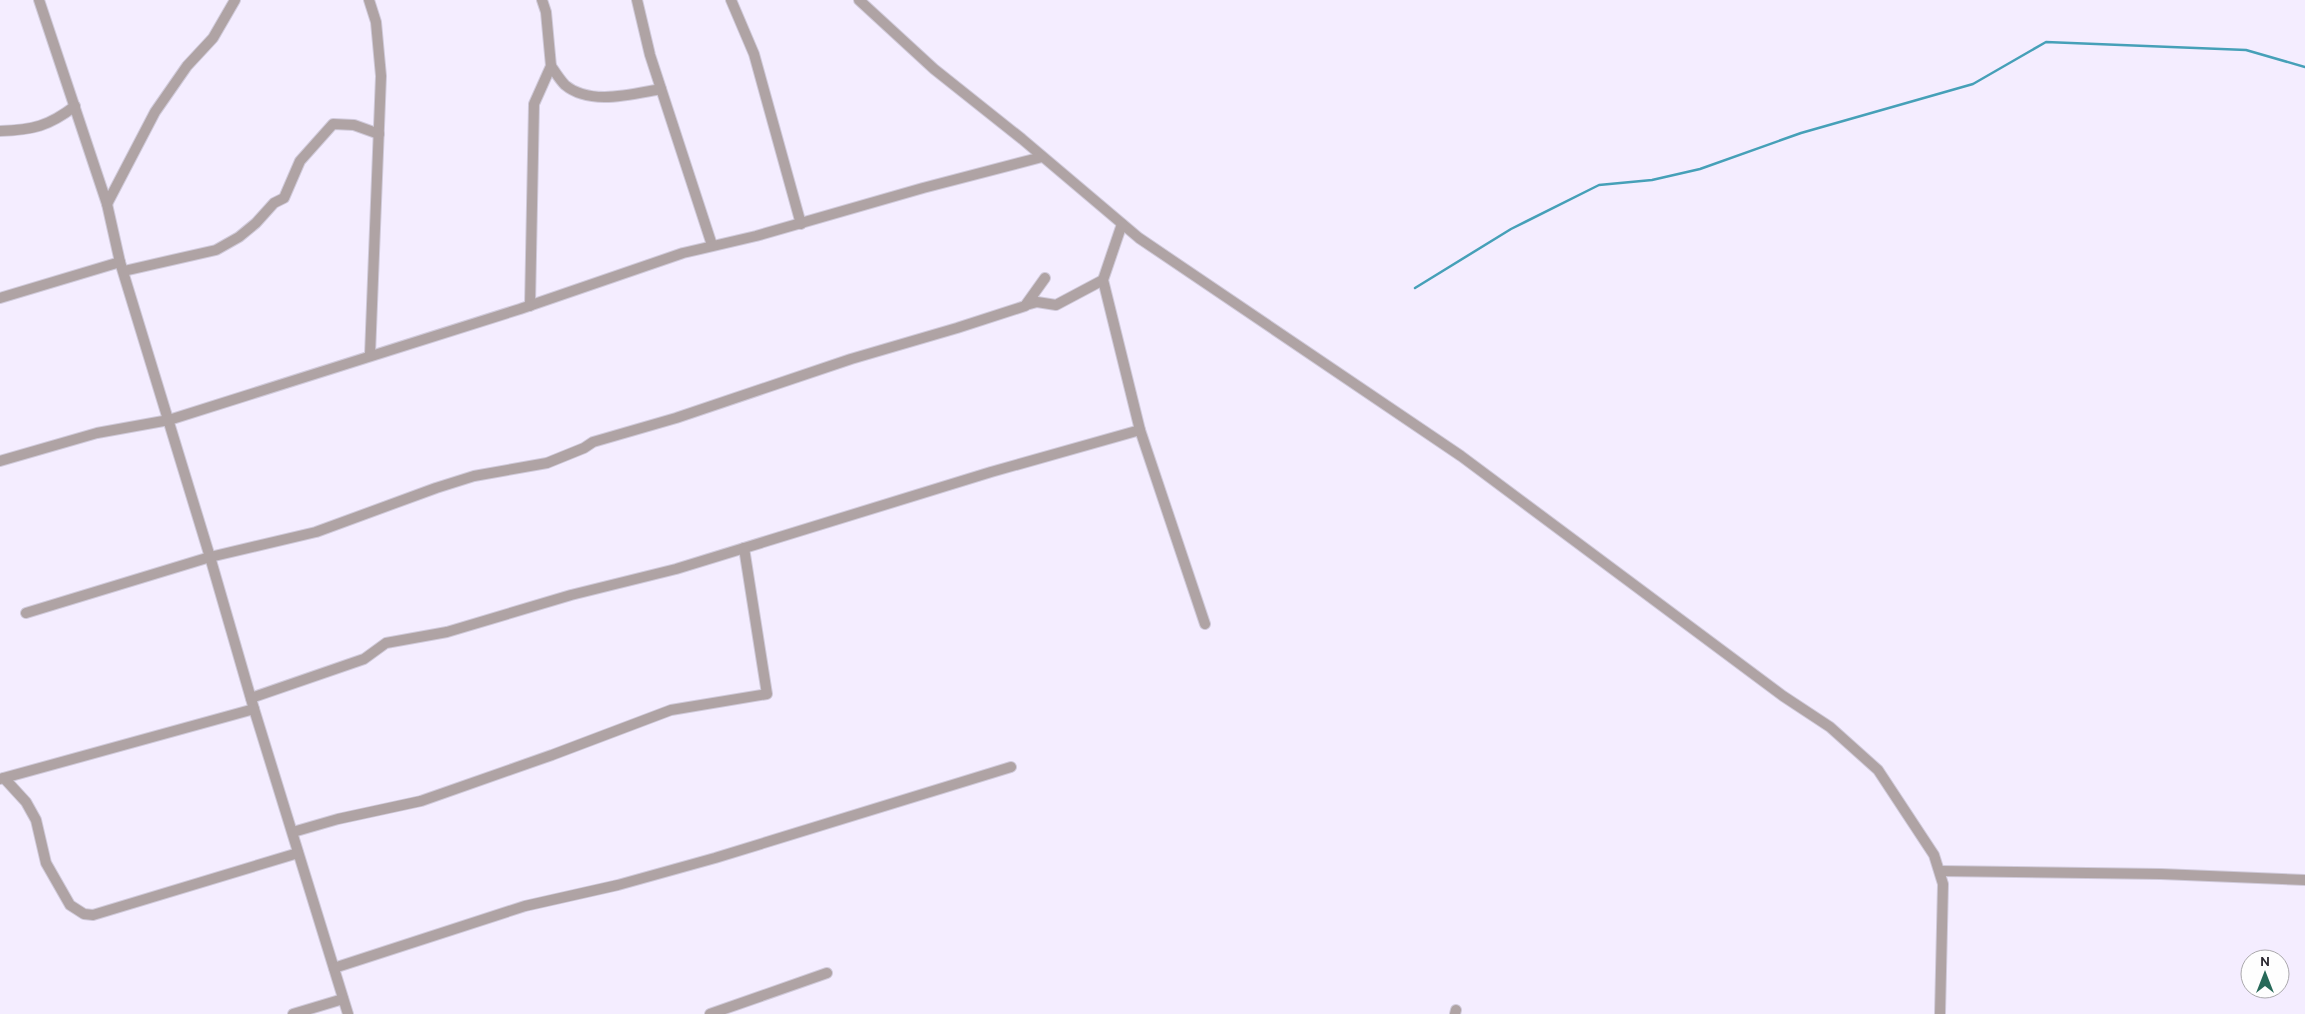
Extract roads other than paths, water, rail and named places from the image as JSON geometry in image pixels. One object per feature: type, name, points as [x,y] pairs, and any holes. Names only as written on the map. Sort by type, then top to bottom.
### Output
[{"type":"street","points":[[39,0],[107,204],[122,267],[254,709],[348,1014]]},
{"type":"street","points":[[107,204],[155,112],[187,66],[213,38],[235,0]]},
{"type":"street","points":[[369,0],[376,22],[381,76],[370,355]]},
{"type":"street","points":[[530,306],[534,104],[551,66],[546,12],[542,0]]},
{"type":"street","points":[[637,0],[650,55],[712,245]]},
{"type":"street","points":[[732,0],[736,16],[754,54],[801,224]]},
{"type":"street","points":[[859,0],[934,69],[1015,133],[1139,238],[1461,456],[1776,690],[1830,727],[1878,770],[1934,855],[1940,871],[1943,884],[1940,1014]]},
{"type":"street","points":[[551,66],[565,84],[577,93],[586,95],[625,96],[661,89]]},
{"type":"street","points":[[0,131],[43,126],[57,120],[75,106]]},
{"type":"street","points":[[0,298],[122,267],[216,250],[239,237],[256,223],[274,203],[284,198],[300,161],[334,124],[354,125],[380,134]]},
{"type":"street","points":[[0,461],[96,433],[169,420],[530,306],[712,245],[801,224],[923,188],[1042,157]]},
{"type":"street","points":[[26,613],[210,557],[316,532],[474,476],[547,464],[584,448],[593,442],[676,418],[851,358],[957,328],[1037,302],[1056,305],[1102,280],[1111,261],[1122,224]]},
{"type":"street","points":[[1025,306],[1045,278]]},
{"type":"street","points":[[1102,280],[1140,430],[1206,624]]},
{"type":"street","points":[[251,698],[364,659],[386,643],[447,632],[571,595],[676,569],[991,472],[1140,430]]},
{"type":"street","points":[[293,832],[338,819],[421,801],[580,745],[671,710],[767,694],[744,548]]},
{"type":"street","points":[[2,779],[254,709]]},
{"type":"street","points":[[334,968],[525,906],[618,885],[715,858],[1011,766]]},
{"type":"street","points":[[2,779],[26,802],[36,820],[46,863],[70,905],[84,914],[93,915],[298,853]]},
{"type":"street","points":[[1940,871],[2161,874],[2305,880]]},
{"type":"street","points":[[710,1014],[827,973]]},
{"type":"street","points":[[293,1014],[343,999]]},
{"type":"waterway","points":[[1415,288],[1511,229],[1599,185],[1652,180],[1700,169],[1801,133],[1973,84],[2046,42],[2246,50],[2305,67]]}]
